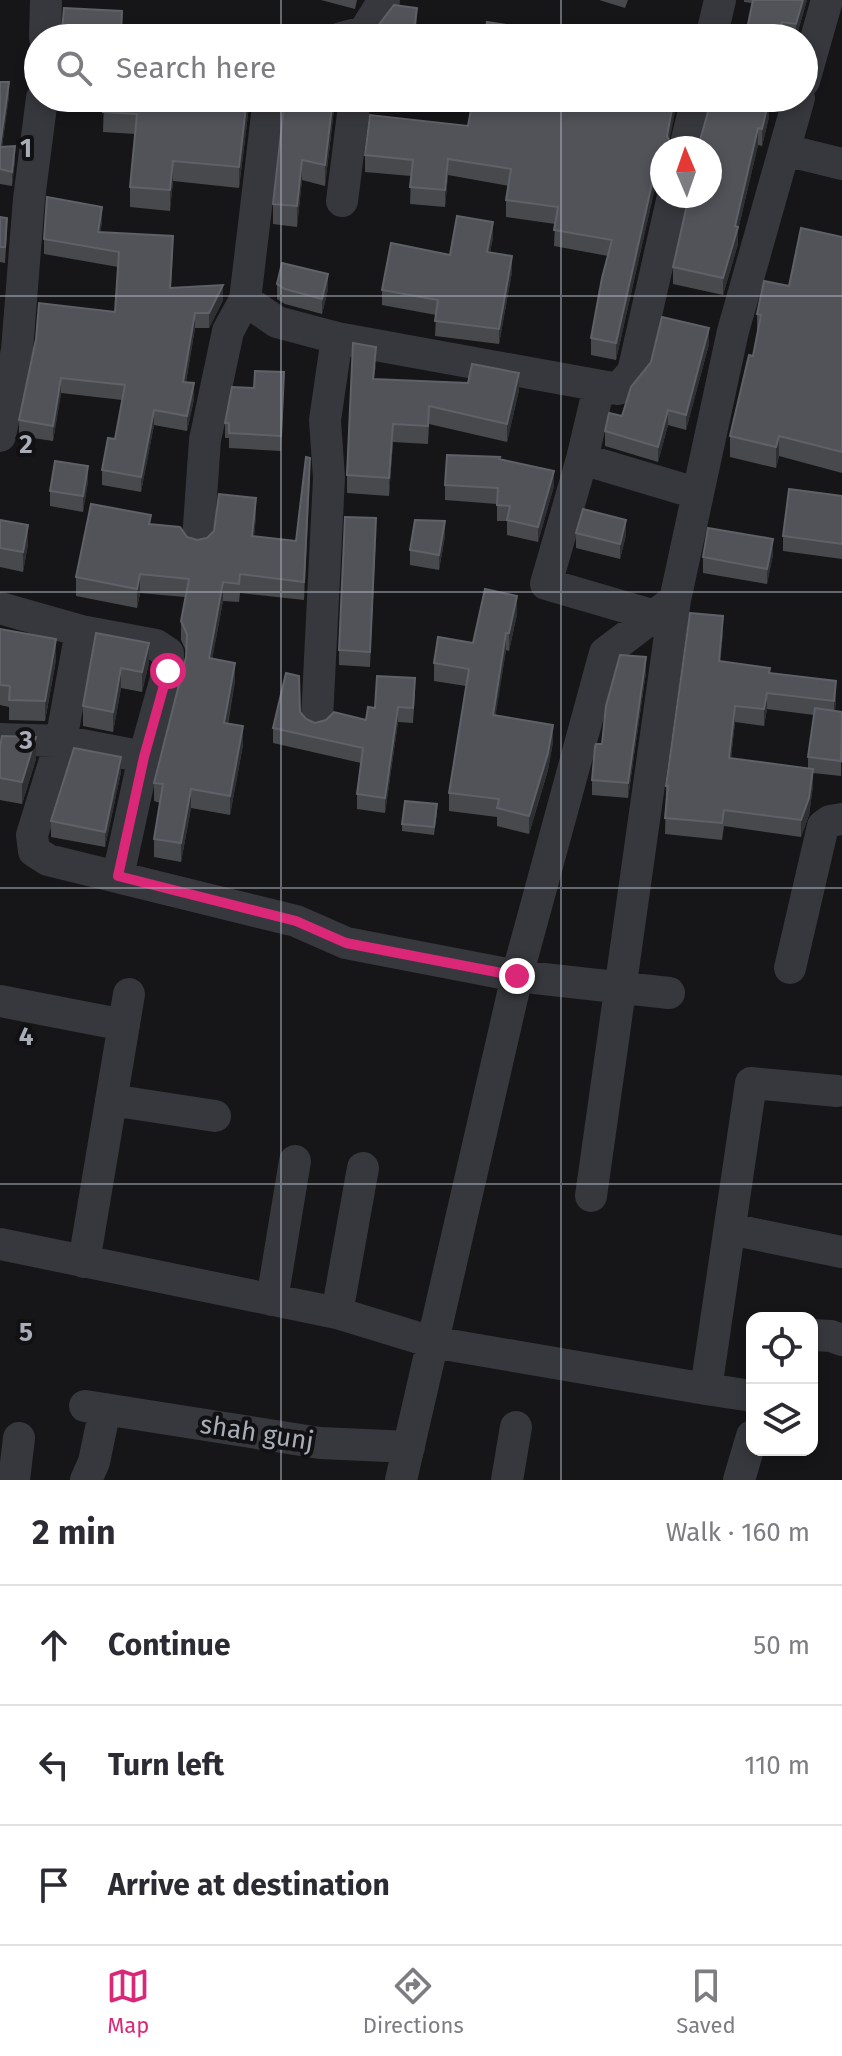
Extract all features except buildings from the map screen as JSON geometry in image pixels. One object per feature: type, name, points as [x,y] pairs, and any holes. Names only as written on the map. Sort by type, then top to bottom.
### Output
[{"type":"street","points":[[45,24],[46,0]]},
{"type":"street","points":[[365,24],[384,0]]},
{"type":"street","points":[[714,24],[720,0]]},
{"type":"street","points":[[818,32],[827,0]]},
{"type":"street","points":[[0,436],[5,378],[17,350],[10,306],[14,197],[38,112]]},
{"type":"street","points":[[198,540],[205,440],[228,331],[245,300],[267,112]]},
{"type":"street","points":[[342,201],[353,112]]},
{"type":"street","points":[[688,136],[694,112]]},
{"type":"street","points":[[591,1196],[664,608],[696,493],[733,331],[795,112]]},
{"type":"street","points":[[785,150],[842,164]]},
{"type":"street","points":[[245,300],[277,322],[337,338],[618,389],[633,372],[670,208]]},
{"type":"street","points":[[317,719],[329,478],[325,420],[337,338]]},
{"type":"street","points":[[599,387],[546,584],[664,608]]},
{"type":"street","points":[[582,459],[696,493]]},
{"type":"street","points":[[0,608],[81,631],[156,645],[168,653],[168,671],[144,757],[118,876]]},
{"type":"street","points":[[401,1480],[517,976],[605,653],[664,608]]},
{"type":"street","points":[[81,631],[61,741],[32,835],[34,851],[48,860],[296,921],[346,943],[517,976],[669,993]]},
{"type":"street","points":[[0,739],[61,741],[144,757]]},
{"type":"street","points":[[790,968],[823,826],[842,819]]},
{"type":"street","points":[[84,1262],[129,994]]},
{"type":"street","points":[[0,1001],[124,1025]]},
{"type":"street","points":[[706,1389],[751,1083],[837,1091]]},
{"type":"street","points":[[111,1100],[215,1116]]},
{"type":"street","points":[[272,1300],[295,1161]]},
{"type":"street","points":[[337,1313],[363,1168]]},
{"type":"street","points":[[730,1229],[842,1252]]},
{"type":"street","points":[[0,1244],[337,1313],[432,1342],[746,1395]]},
{"type":"street","points":[[818,1335],[842,1340]]},
{"type":"street","name":"shah gunj","points":[[86,1480],[94,1462],[95,1407],[320,1443],[409,1447]]},
{"type":"street","points":[[507,1480],[516,1427]]},
{"type":"street","points":[[0,1478],[14,1480],[19,1438]]},
{"type":"street","points":[[739,1480],[746,1456]]},
{"type":"route","points":[[168,671],[144,757],[118,876],[296,921],[346,943],[517,976]]}]
